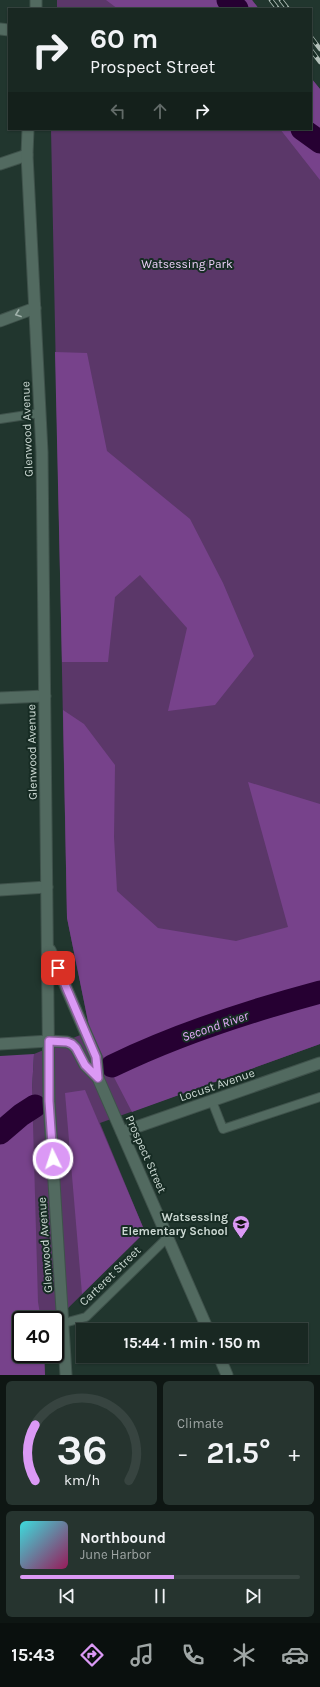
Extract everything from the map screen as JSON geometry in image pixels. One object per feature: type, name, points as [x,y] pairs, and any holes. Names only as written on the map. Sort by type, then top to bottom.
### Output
[{"type":"street","name":"Glenwood Avenue","points":[[28,130],[27,155],[40,413],[45,696],[49,1101],[63,1311]]},
{"type":"street","points":[[0,164],[27,155]]},
{"type":"street","points":[[0,320],[35,308]]},
{"type":"street","points":[[0,698],[45,696]]},
{"type":"street","points":[[0,890],[47,887]]},
{"type":"street","name":"Prospect Street","points":[[48,944],[96,1057],[98,1078],[205,1323]]},
{"type":"street","name":"Prospect Street","points":[[0,1044],[49,1041],[67,1042],[76,1048],[85,1065],[98,1078]]},
{"type":"street","name":"Locust Avenue","points":[[122,1132],[319,1065]]},
{"type":"street","name":"Glenwood Avenue","points":[[64,1323],[66,1375]]},
{"type":"street","points":[[222,1363],[227,1375]]},
{"type":"lane","points":[[0,419],[40,413]]},
{"type":"lane","points":[[212,1101],[223,1129],[320,1097]]},
{"type":"lane","name":"Carteret Street","points":[[64,1323],[86,1317],[168,1237]]},
{"type":"green space","points":[[57,0],[252,0],[258,8],[57,8]]},
{"type":"green space","name":"Watsessing Park","points":[[312,79],[320,89],[320,1044],[100,1123],[145,1232],[64,1312],[12,1311],[12,1363],[44,1363],[45,1375],[0,1375],[32,1089],[34,1054],[90,1031],[67,918],[51,130],[312,130]]},
{"type":"shaded area","points":[[106,0],[252,0],[258,8],[117,8]]},
{"type":"shaded area","points":[[312,79],[320,89],[320,180],[281,130],[312,130]]},
{"type":"shaded area","points":[[55,352],[87,353],[107,451],[190,519],[223,583],[254,656],[215,705],[168,711],[187,628],[140,575],[115,597],[108,662],[62,662]]},
{"type":"shaded area","points":[[63,710],[84,724],[115,765],[114,837],[117,891],[158,928],[236,941],[288,927],[248,782],[320,804],[320,1044],[132,1112],[90,1031],[67,918]]},
{"type":"shaded area","points":[[34,1054],[32,1089],[40,1311],[12,1311],[12,1363],[44,1363],[45,1375],[0,1375],[0,1056]]},
{"type":"shaded area","points":[[85,1090],[145,1232],[82,1294],[65,1093]]},
{"type":"waterway","points":[[228,0],[236,8]]},
{"type":"waterway","points":[[303,130],[320,142]]},
{"type":"waterway","name":"Second River","points":[[112,1066],[137,1054],[214,1024],[320,992]]},
{"type":"waterway","name":"Second River","points":[[0,1133],[21,1115],[35,1106]]},
{"type":"railway","points":[[271,0],[277,8]]},
{"type":"railway","points":[[281,0],[287,8]]},
{"type":"railway","points":[[312,38],[320,49]]},
{"type":"railway","points":[[312,51],[320,62]]},
{"type":"place","name":"Watsessing Elementary School","points":[[241,1239]]},
{"type":"route","points":[[53,1159],[49,1101],[49,1041],[67,1042],[72,1044],[76,1048],[85,1065],[98,1078],[96,1057],[58,968]]}]
